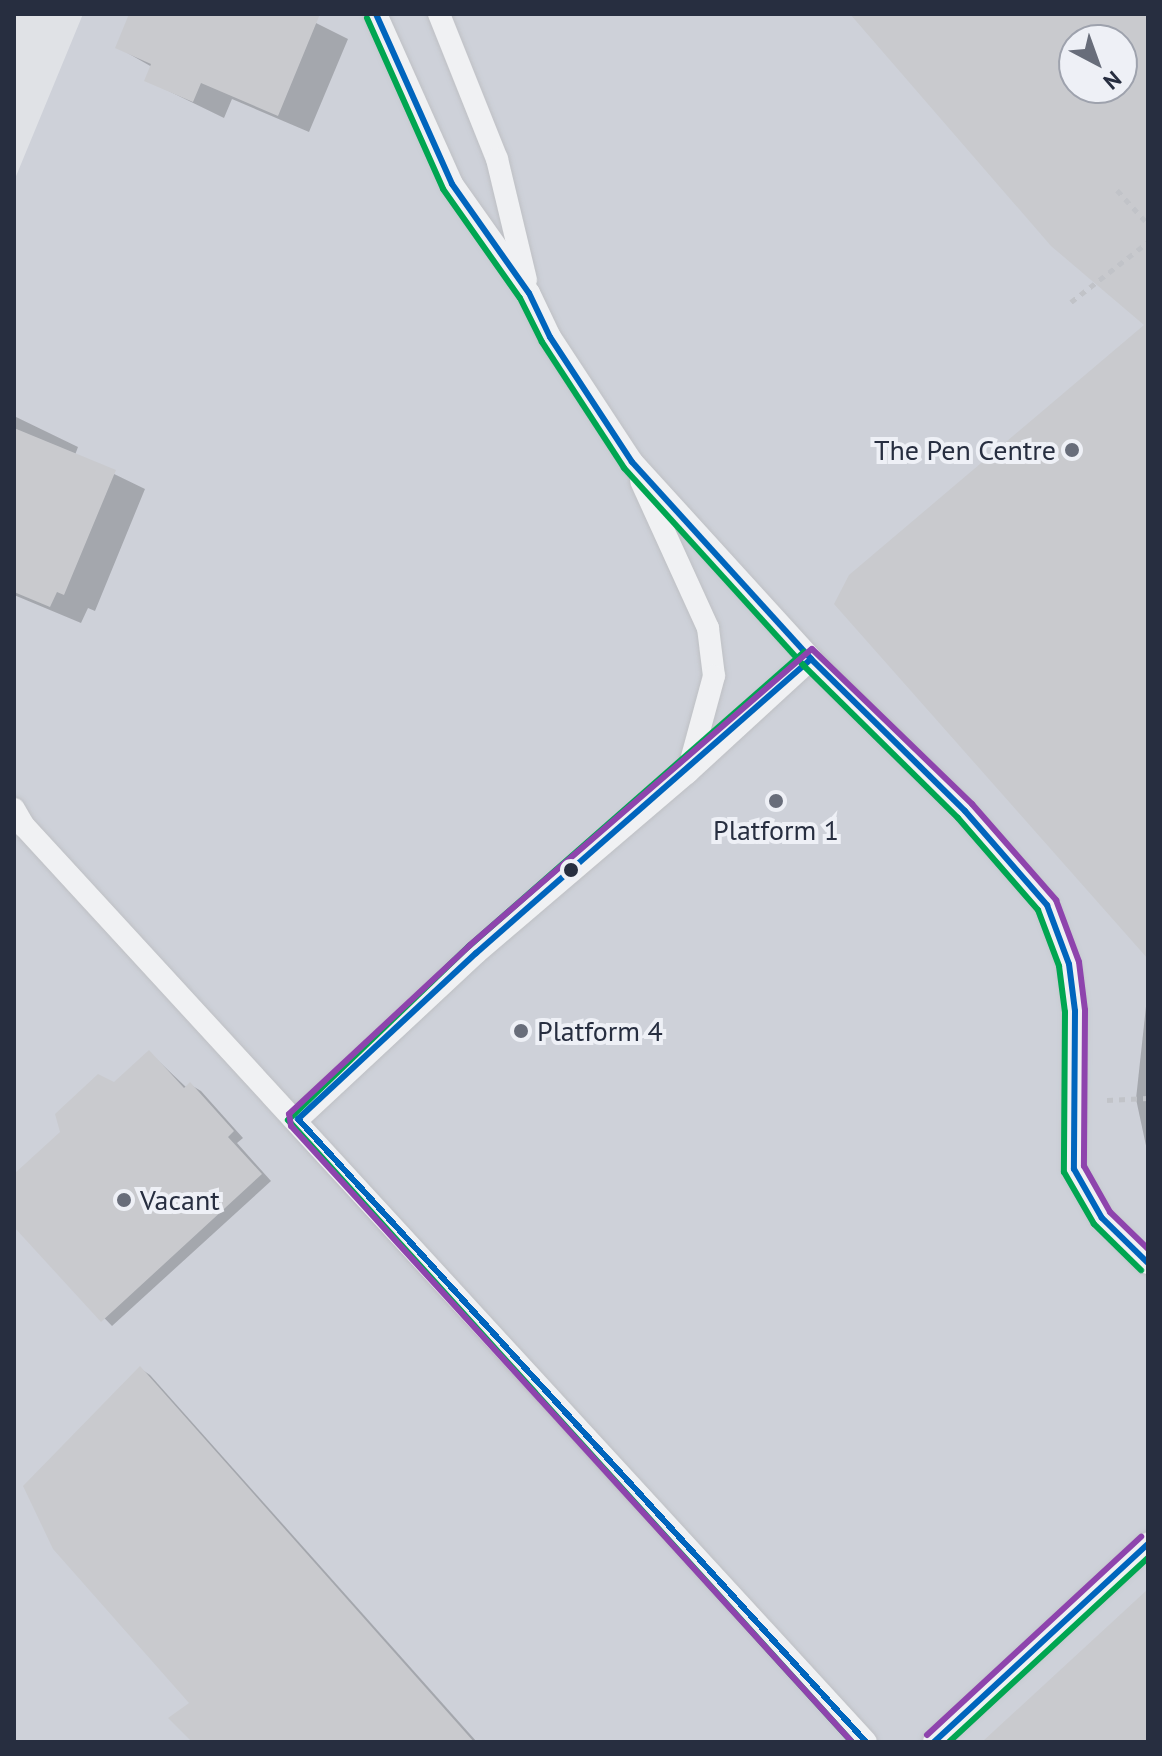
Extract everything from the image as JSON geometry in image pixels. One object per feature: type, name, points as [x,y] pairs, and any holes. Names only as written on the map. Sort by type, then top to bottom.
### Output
[{"type":"lane","points":[[376,14],[452,184],[529,293],[550,337],[632,462],[708,628],[714,676],[687,773]]},
{"type":"lane","points":[[439,14],[497,159],[529,293]]},
{"type":"lane","points":[[632,462],[811,659],[965,811],[1047,905],[1069,964],[1075,1011],[1074,1169],[1102,1218],[1148,1263]]},
{"type":"lane","points":[[298,1119],[476,953],[687,773],[811,659]]},
{"type":"lane","points":[[14,809],[24,826],[298,1119],[866,1742]]},
{"type":"lane","points":[[934,1742],[1148,1544]]},
{"type":"path","points":[[1117,190],[1148,224]]},
{"type":"path","points":[[1071,302],[1148,242]]},
{"type":"path","points":[[1134,1099],[1148,1098]]},
{"type":"shaded area","points":[[83,14],[1148,14],[1148,1742],[14,1742],[14,181]]},
{"type":"building","points":[[129,14],[320,14],[278,116],[201,83],[193,102],[144,81],[151,64],[115,48]]},
{"type":"building","name":"The Pen Centre","points":[[850,14],[1148,14],[1148,959],[834,604],[849,575],[1144,325],[1051,246]]},
{"type":"building","points":[[14,428],[116,470],[64,595],[57,592],[50,607],[14,592]]},
{"type":"building","name":"Vacant","points":[[149,1050],[184,1088],[190,1082],[234,1131],[228,1137],[262,1174],[101,1322],[14,1227],[14,1174],[60,1132],[55,1114],[98,1074],[114,1082]]},
{"type":"building","points":[[140,1366],[474,1742],[192,1742],[168,1718],[189,1703],[53,1549],[23,1486]]},
{"type":"building","points":[[1148,1589],[1148,1742],[982,1742]]},
{"type":"transit line","points":[[376,14],[452,184],[529,293],[550,337],[632,462],[811,659],[965,811],[1047,905],[1069,964],[1075,1011],[1074,1169],[1102,1218],[1148,1263]]},
{"type":"transit line","points":[[367,18],[443,189],[520,298],[542,342],[624,468],[804,666],[958,818],[1038,910],[1059,966],[1065,1012],[1064,1172],[1094,1224],[1141,1270]]},
{"type":"transit line","points":[[852,1742],[291,1126],[289,1114],[470,945],[812,649],[972,804],[1056,900],[1079,962],[1085,1010],[1084,1166],[1110,1212],[1148,1249]]},
{"type":"transit line","points":[[804,652],[469,946],[288,1120],[852,1742]]},
{"type":"transit line","points":[[811,659],[476,953],[298,1119],[866,1742]]},
{"type":"transit line","points":[[927,1735],[1141,1537]]},
{"type":"transit line","points":[[934,1742],[1148,1544]]},
{"type":"transit line","points":[[949,1742],[1148,1558]]},
{"type":"place","name":"The Pen Centre","points":[[1072,450]]},
{"type":"place","name":"Platform 1","points":[[776,801]]},
{"type":"place","name":"Platform 4","points":[[521,1031]]},
{"type":"place","name":"Vacant","points":[[124,1200]]}]
